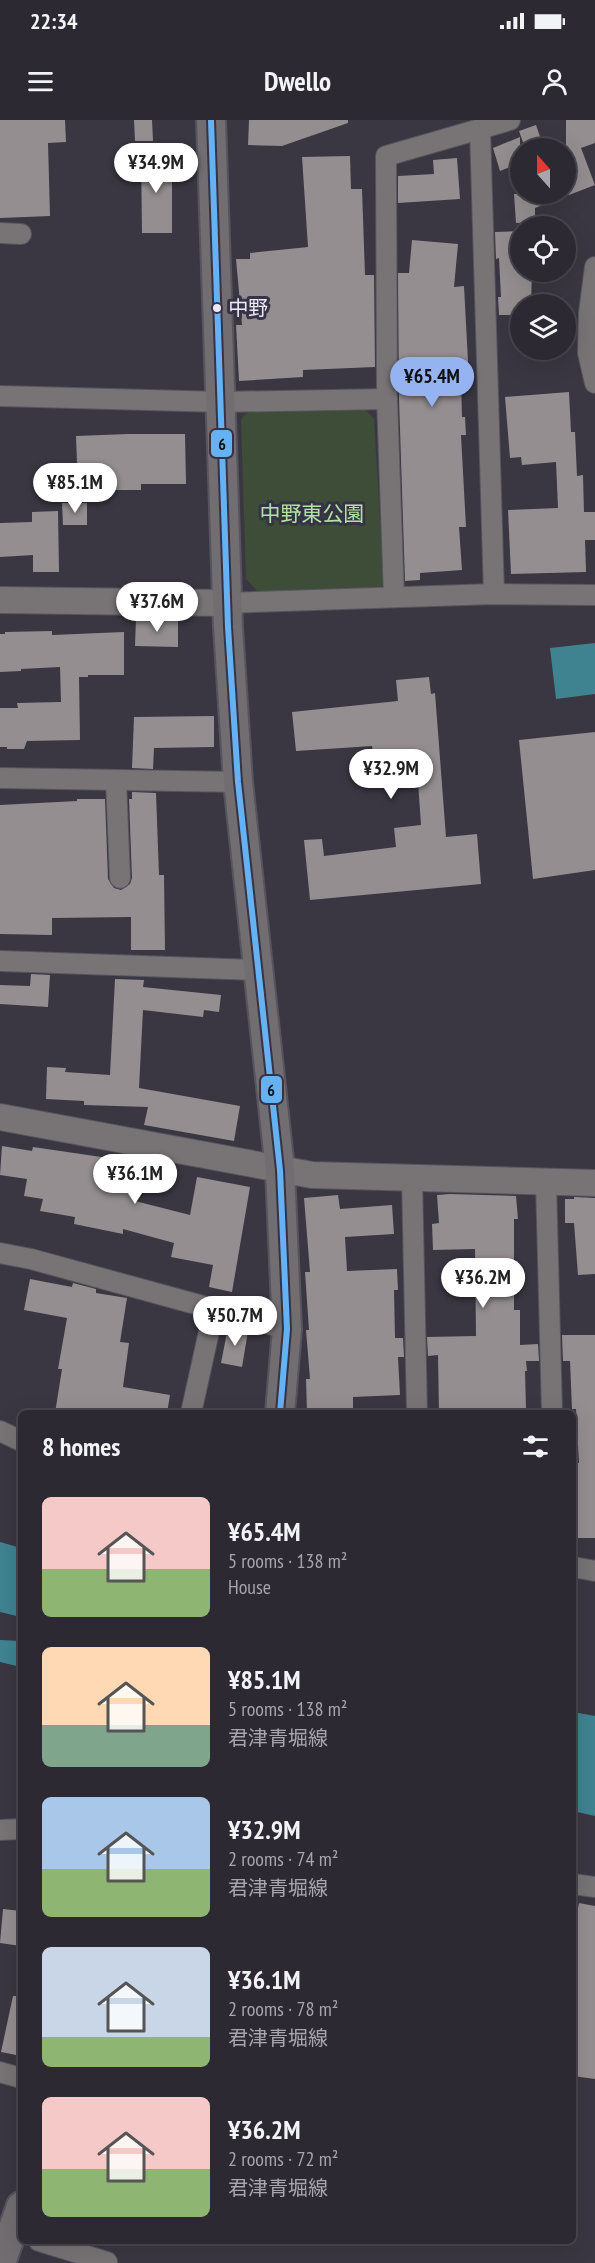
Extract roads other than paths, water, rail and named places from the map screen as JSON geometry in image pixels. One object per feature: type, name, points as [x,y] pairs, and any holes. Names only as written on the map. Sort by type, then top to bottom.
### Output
[{"type":"main road","points":[[211,120],[226,603],[238,782],[280,1170],[287,1329],[280,1410]]},
{"type":"main road","points":[[1,2263],[16,2234]]},
{"type":"street","points":[[394,597],[387,399],[386,156],[510,120]]},
{"type":"street","points":[[480,129],[494,594]]},
{"type":"street","points":[[0,233],[21,234]]},
{"type":"street","points":[[595,267],[589,313],[588,353],[595,383]]},
{"type":"street","points":[[0,396],[221,402],[387,399]]},
{"type":"street","points":[[0,600],[226,603],[494,594],[595,595]]},
{"type":"street","points":[[0,778],[238,782]]},
{"type":"street","points":[[116,780],[120,878]]},
{"type":"street","points":[[0,961],[258,970]]},
{"type":"street","points":[[0,1116],[312,1175],[595,1183]]},
{"type":"street","points":[[412,1178],[417,1410]]},
{"type":"street","points":[[546,1182],[552,1410]]},
{"type":"street","points":[[0,1253],[31,1259],[287,1329]]},
{"type":"street","points":[[192,1410],[214,1310]]},
{"type":"street","points":[[0,1431],[18,1440]]},
{"type":"street","points":[[576,1568],[595,1571]]},
{"type":"street","points":[[0,1830],[18,1829]]},
{"type":"street","points":[[576,1884],[595,1887]]},
{"type":"street","points":[[0,2072],[18,2077]]},
{"type":"street","points":[[49,2244],[107,2262]]},
{"type":"water","points":[[595,643],[595,694],[556,699],[550,648]]},
{"type":"water","points":[[0,1542],[18,1547],[18,1616],[0,1612]]},
{"type":"water","points":[[0,1640],[18,1641],[18,1666],[0,1662]]},
{"type":"water","points":[[576,1713],[595,1716],[595,1816],[576,1812]]},
{"type":"place","name":"中野","points":[[217,308]]},
{"type":"park label","name":"中野東公園","points":[[312,513]]}]
